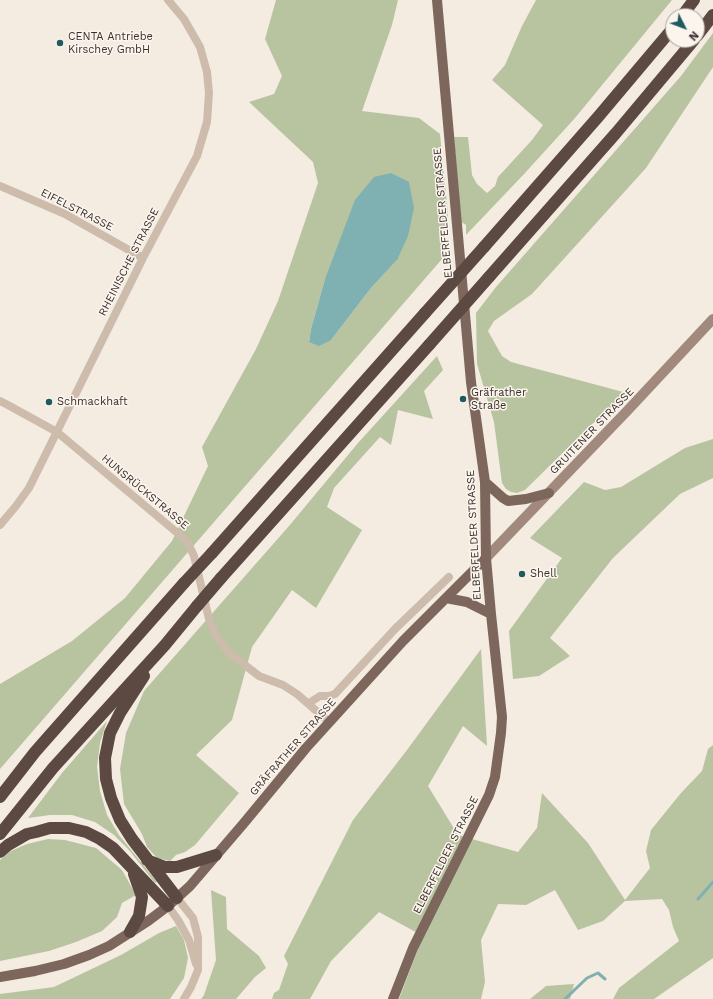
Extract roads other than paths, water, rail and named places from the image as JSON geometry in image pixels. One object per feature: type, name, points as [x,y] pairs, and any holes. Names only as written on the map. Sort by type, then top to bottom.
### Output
[{"type":"highway","points":[[705,25],[713,15]]},
{"type":"highway","points":[[0,796],[35,752],[484,247],[665,38]]},
{"type":"highway","points":[[0,834],[54,768],[165,645],[221,578],[430,345],[601,151],[686,48]]},
{"type":"highway","points":[[165,645],[120,713],[110,734],[106,758],[106,779],[111,798],[120,820],[147,860],[177,898]]},
{"type":"highway","points":[[0,852],[8,845],[27,834],[50,828],[69,828],[86,832],[100,839],[123,858],[168,906]]},
{"type":"highway","points":[[147,860],[164,867],[177,867],[216,855]]},
{"type":"highway","points":[[130,932],[139,916],[142,897],[132,869]]},
{"type":"main road","name":"ELBERFELDER STRASSE","points":[[393,999],[413,948],[480,816],[489,795],[499,752],[502,717],[486,558],[485,482],[470,382],[437,0]]},
{"type":"main road","name":"GRUITENER STRASSE","points":[[486,558],[713,319]]},
{"type":"main road","points":[[485,482],[508,501],[526,499],[549,493]]},
{"type":"main road","name":"GRÄFRATHER STRASSE","points":[[0,977],[64,964],[102,949],[168,906],[216,855],[329,722],[403,641],[486,558]]},
{"type":"main road","points":[[446,598],[471,603],[491,614]]},
{"type":"street","name":"RHEINISCHE STRASSE","points":[[0,525],[29,488],[143,258],[197,156],[207,122],[209,93],[207,72],[200,47],[184,19],[168,0]]},
{"type":"street","name":"EIFELSTRASSE","points":[[0,186],[65,214],[143,258]]},
{"type":"street","name":"HUNSRÜCKSTRASSE","points":[[0,402],[57,432],[187,541],[194,556],[209,619],[216,636],[228,652],[259,676],[283,685],[309,703],[329,722]]},
{"type":"street","name":"GRÄFRATHER STRASSE","points":[[309,703],[320,696],[335,694],[395,629],[449,577]]},
{"type":"street","points":[[177,898],[191,914],[197,929],[198,970],[184,999]]},
{"type":"street","points":[[168,906],[189,940],[198,970]]},
{"type":"water","points":[[391,173],[409,182],[414,208],[408,236],[397,260],[371,288],[331,340],[319,346],[309,342],[311,329],[325,279],[355,200],[374,177]]},
{"type":"waterway","points":[[698,899],[713,882]]},
{"type":"waterway","points":[[565,999],[587,978],[598,973],[605,979]]},
{"type":"place","name":"CENTA Antriebe Kirschey GmbH","points":[[60,43]]},
{"type":"place","name":"Gräfrather Straße","points":[[463,399]]},
{"type":"place","name":"Schmackhaft","points":[[49,402]]},
{"type":"place","name":"Shell","points":[[522,574]]}]
